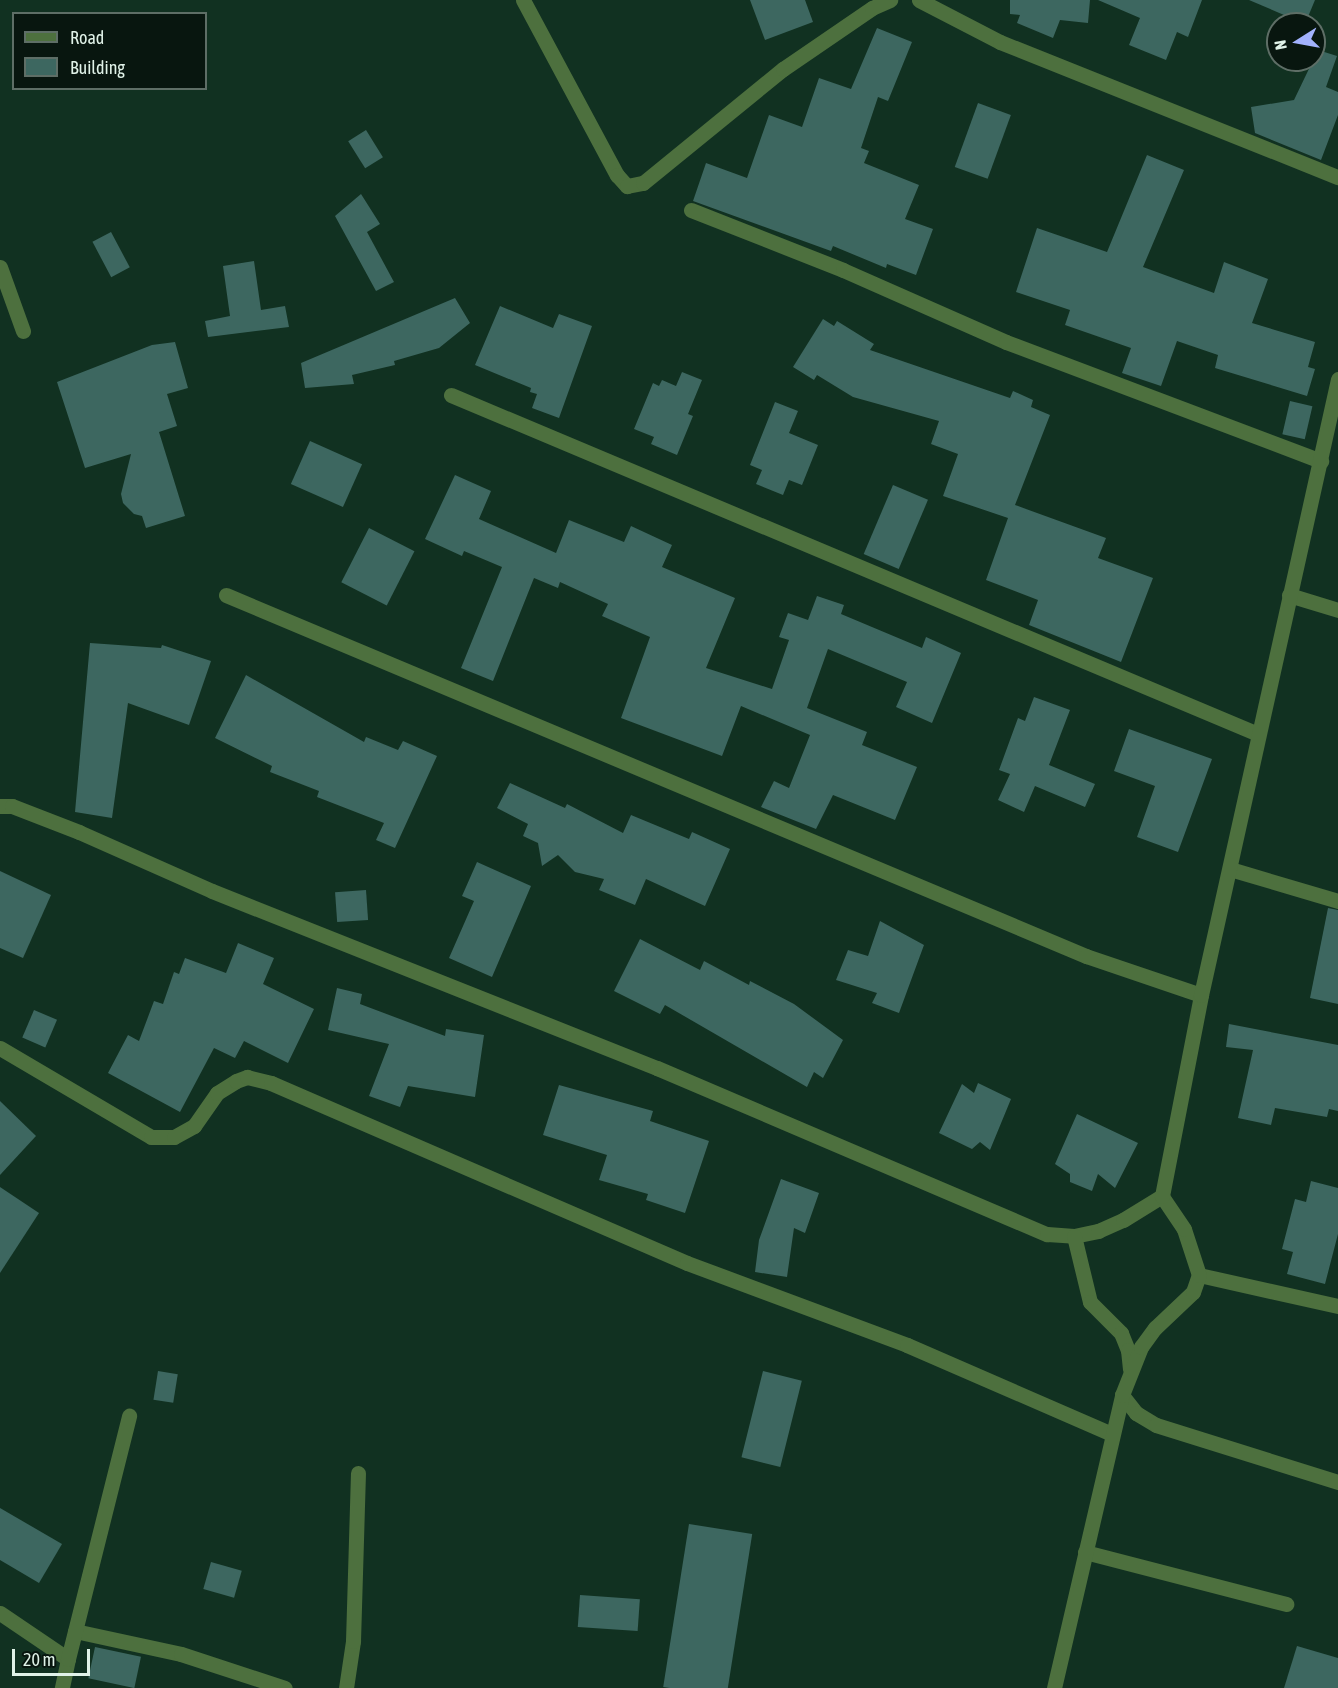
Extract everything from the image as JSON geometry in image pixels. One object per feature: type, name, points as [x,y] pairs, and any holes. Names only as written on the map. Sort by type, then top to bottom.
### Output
[{"type":"street","points":[[523,0],[617,175],[627,186],[643,183],[783,69],[872,8],[890,0]]},
{"type":"street","points":[[920,0],[1000,42],[1338,177]]},
{"type":"street","points":[[691,210],[843,270],[1006,342],[1322,461]]},
{"type":"street","points":[[0,267],[23,331]]},
{"type":"street","points":[[1054,1688],[1122,1395],[1141,1347],[1155,1328],[1193,1292],[1199,1275],[1184,1229],[1162,1196],[1201,995],[1289,595],[1322,461],[1338,379]]},
{"type":"street","points":[[451,395],[1258,734]]},
{"type":"street","points":[[226,595],[1086,956],[1201,995]]},
{"type":"street","points":[[1289,595],[1338,610]]},
{"type":"street","points":[[0,806],[12,806],[79,832],[212,891],[657,1068],[1047,1234],[1074,1236],[1124,1221],[1162,1196]]},
{"type":"street","points":[[1230,869],[1338,901]]},
{"type":"street","points":[[0,1048],[151,1137],[174,1137],[194,1126],[217,1093],[236,1081],[248,1077],[271,1083],[687,1263],[907,1345],[1112,1434]]},
{"type":"street","points":[[1074,1236],[1090,1302],[1120,1333],[1128,1350],[1131,1373]]},
{"type":"street","points":[[1199,1275],[1338,1306]]},
{"type":"street","points":[[1122,1395],[1136,1413],[1156,1425],[1338,1482]]},
{"type":"street","points":[[62,1688],[129,1416]]},
{"type":"street","points":[[346,1688],[352,1641],[358,1473]]},
{"type":"street","points":[[1085,1552],[1286,1604]]},
{"type":"street","points":[[0,1613],[68,1659]]},
{"type":"street","points":[[75,1631],[181,1654],[285,1688]]},
{"type":"building","points":[[750,0],[805,0],[813,22],[765,40]]},
{"type":"building","points":[[1010,0],[1090,0],[1088,23],[1060,20],[1053,38],[1017,23],[1020,15],[1010,14]]},
{"type":"building","points":[[1098,0],[1202,0],[1188,37],[1177,32],[1166,60],[1129,45],[1140,18]]},
{"type":"building","points":[[1249,0],[1315,0],[1310,12],[1277,12]]},
{"type":"building","points":[[877,28],[912,42],[888,101],[878,97],[861,148],[869,151],[864,163],[919,185],[905,219],[933,229],[916,275],[887,264],[886,268],[833,246],[831,251],[693,201],[706,163],[747,178],[769,115],[802,127],[819,78],[851,89]]},
{"type":"building","points":[[1326,53],[1337,56],[1326,87],[1338,92],[1338,115],[1321,160],[1255,133],[1251,107],[1294,100],[1307,72],[1326,72]]},
{"type":"building","points":[[978,103],[1011,115],[988,179],[955,167]]},
{"type":"building","points":[[366,130],[383,157],[365,168],[348,141]]},
{"type":"building","points":[[1147,155],[1184,170],[1143,267],[1214,293],[1224,262],[1268,279],[1252,323],[1315,342],[1308,367],[1315,369],[1307,396],[1215,368],[1218,355],[1177,341],[1161,386],[1122,373],[1131,348],[1065,325],[1070,310],[1016,292],[1037,228],[1107,252]]},
{"type":"building","points":[[361,194],[380,224],[367,232],[394,282],[376,291],[335,216]]},
{"type":"building","points":[[111,232],[130,267],[111,277],[92,242]]},
{"type":"building","points":[[254,261],[261,310],[285,306],[289,327],[208,337],[205,321],[230,316],[223,266]]},
{"type":"building","points":[[455,298],[470,323],[439,348],[394,361],[395,365],[352,375],[354,384],[305,388],[301,363]]},
{"type":"building","points":[[500,306],[553,328],[559,314],[592,326],[559,418],[532,408],[537,394],[530,392],[531,388],[475,365]]},
{"type":"building","points":[[823,319],[834,326],[837,321],[874,344],[870,350],[1010,398],[1013,391],[1033,400],[1031,407],[1050,415],[1015,505],[1106,538],[1098,558],[1153,578],[1121,662],[1029,625],[1038,600],[986,580],[1008,518],[943,496],[958,454],[931,444],[939,421],[853,397],[817,375],[814,380],[793,367]]},
{"type":"building","points":[[175,342],[188,388],[167,394],[177,426],[159,432],[185,516],[146,528],[142,516],[134,514],[123,503],[121,494],[131,454],[85,468],[57,382],[152,345]]},
{"type":"building","points":[[682,372],[702,380],[688,414],[693,416],[677,455],[651,444],[654,437],[634,429],[653,383],[659,386],[662,380],[676,386]]},
{"type":"building","points":[[1290,401],[1312,406],[1305,439],[1282,434]]},
{"type":"building","points":[[775,402],[798,411],[789,433],[818,445],[802,485],[789,480],[783,495],[756,484],[762,470],[750,465]]},
{"type":"building","points":[[310,441],[362,464],[343,507],[291,484]]},
{"type":"building","points":[[455,475],[491,491],[479,519],[556,553],[569,520],[624,542],[631,526],[672,545],[662,567],[735,598],[706,668],[772,689],[789,640],[779,637],[788,613],[808,620],[817,596],[844,605],[841,614],[922,648],[926,637],[961,653],[932,723],[896,707],[907,682],[828,649],[807,708],[867,732],[862,745],[917,767],[895,820],[833,795],[816,829],[761,807],[774,781],[789,788],[810,735],[741,706],[722,756],[621,718],[650,637],[602,616],[608,604],[560,582],[558,588],[534,578],[493,681],[461,668],[502,567],[464,551],[462,556],[425,539]]},
{"type":"building","points":[[893,485],[928,500],[899,569],[864,554]]},
{"type":"building","points":[[369,528],[414,551],[387,606],[341,582]]},
{"type":"building","points":[[90,643],[161,648],[162,645],[211,661],[189,725],[128,703],[112,818],[75,812]]},
{"type":"building","points":[[246,675],[364,742],[366,737],[398,750],[403,741],[437,756],[395,848],[376,840],[384,823],[317,797],[319,791],[270,772],[272,766],[215,738]]},
{"type":"building","points":[[1034,697],[1070,710],[1049,765],[1095,784],[1085,807],[1035,786],[1024,812],[998,800],[1010,774],[999,770],[1018,718],[1025,721]]},
{"type":"building","points":[[1129,729],[1212,759],[1178,852],[1137,837],[1155,786],[1114,771]]},
{"type":"building","points":[[510,783],[565,808],[567,804],[623,833],[631,815],[689,839],[692,832],[730,849],[705,906],[646,879],[635,905],[599,890],[604,879],[575,872],[558,855],[542,866],[538,843],[523,836],[528,824],[497,808]]},
{"type":"building","points":[[477,862],[531,886],[492,977],[449,958],[474,901],[462,896]]},
{"type":"building","points":[[0,871],[51,895],[23,958],[0,948]]},
{"type":"building","points":[[366,890],[368,920],[337,922],[335,892]]},
{"type":"building","points":[[1328,908],[1338,910],[1338,1004],[1310,998]]},
{"type":"building","points":[[880,921],[924,945],[899,1013],[872,1003],[877,993],[836,980],[848,950],[868,956]]},
{"type":"building","points":[[640,939],[700,970],[704,961],[749,985],[750,981],[794,1004],[843,1040],[823,1078],[814,1072],[807,1087],[665,1005],[660,1014],[614,991]]},
{"type":"building","points":[[238,943],[274,958],[263,984],[314,1009],[288,1063],[244,1041],[235,1058],[214,1048],[180,1112],[108,1073],[128,1035],[139,1041],[154,1001],[163,1004],[174,972],[179,974],[185,958],[226,973]]},
{"type":"building","points":[[337,988],[362,994],[360,1004],[445,1036],[446,1029],[484,1035],[475,1097],[408,1086],[400,1107],[369,1096],[389,1044],[328,1030]]},
{"type":"building","points":[[34,1010],[57,1020],[45,1047],[22,1038]]},
{"type":"building","points":[[1229,1024],[1338,1045],[1338,1111],[1329,1109],[1327,1117],[1275,1108],[1271,1125],[1238,1118],[1253,1050],[1226,1047]]},
{"type":"building","points":[[978,1083],[1011,1099],[990,1150],[980,1142],[972,1149],[939,1133],[962,1084],[974,1093]]},
{"type":"building","points":[[559,1085],[653,1111],[650,1121],[709,1141],[685,1213],[646,1200],[648,1194],[599,1180],[607,1155],[543,1135]]},
{"type":"building","points":[[0,1101],[36,1136],[0,1175]]},
{"type":"building","points":[[1077,1114],[1138,1143],[1115,1188],[1098,1174],[1092,1191],[1070,1182],[1070,1174],[1055,1164]]},
{"type":"building","points":[[781,1179],[819,1193],[805,1233],[794,1228],[787,1277],[755,1272],[759,1240]]},
{"type":"building","points":[[1311,1181],[1338,1188],[1338,1234],[1325,1284],[1287,1274],[1293,1252],[1282,1249],[1295,1199],[1306,1202]]},
{"type":"building","points":[[0,1187],[39,1213],[0,1273]]},
{"type":"building","points":[[158,1371],[178,1374],[173,1403],[153,1400]]},
{"type":"building","points":[[763,1371],[802,1381],[780,1467],[741,1457]]},
{"type":"building","points":[[0,1508],[62,1544],[39,1583],[0,1560]]},
{"type":"building","points":[[689,1524],[752,1534],[728,1688],[663,1687]]},
{"type":"building","points":[[211,1562],[242,1571],[234,1598],[203,1589]]},
{"type":"building","points":[[580,1595],[640,1599],[638,1631],[578,1627]]},
{"type":"building","points":[[1297,1646],[1338,1658],[1338,1688],[1284,1688]]},
{"type":"building","points":[[95,1647],[141,1657],[134,1688],[88,1678]]}]
